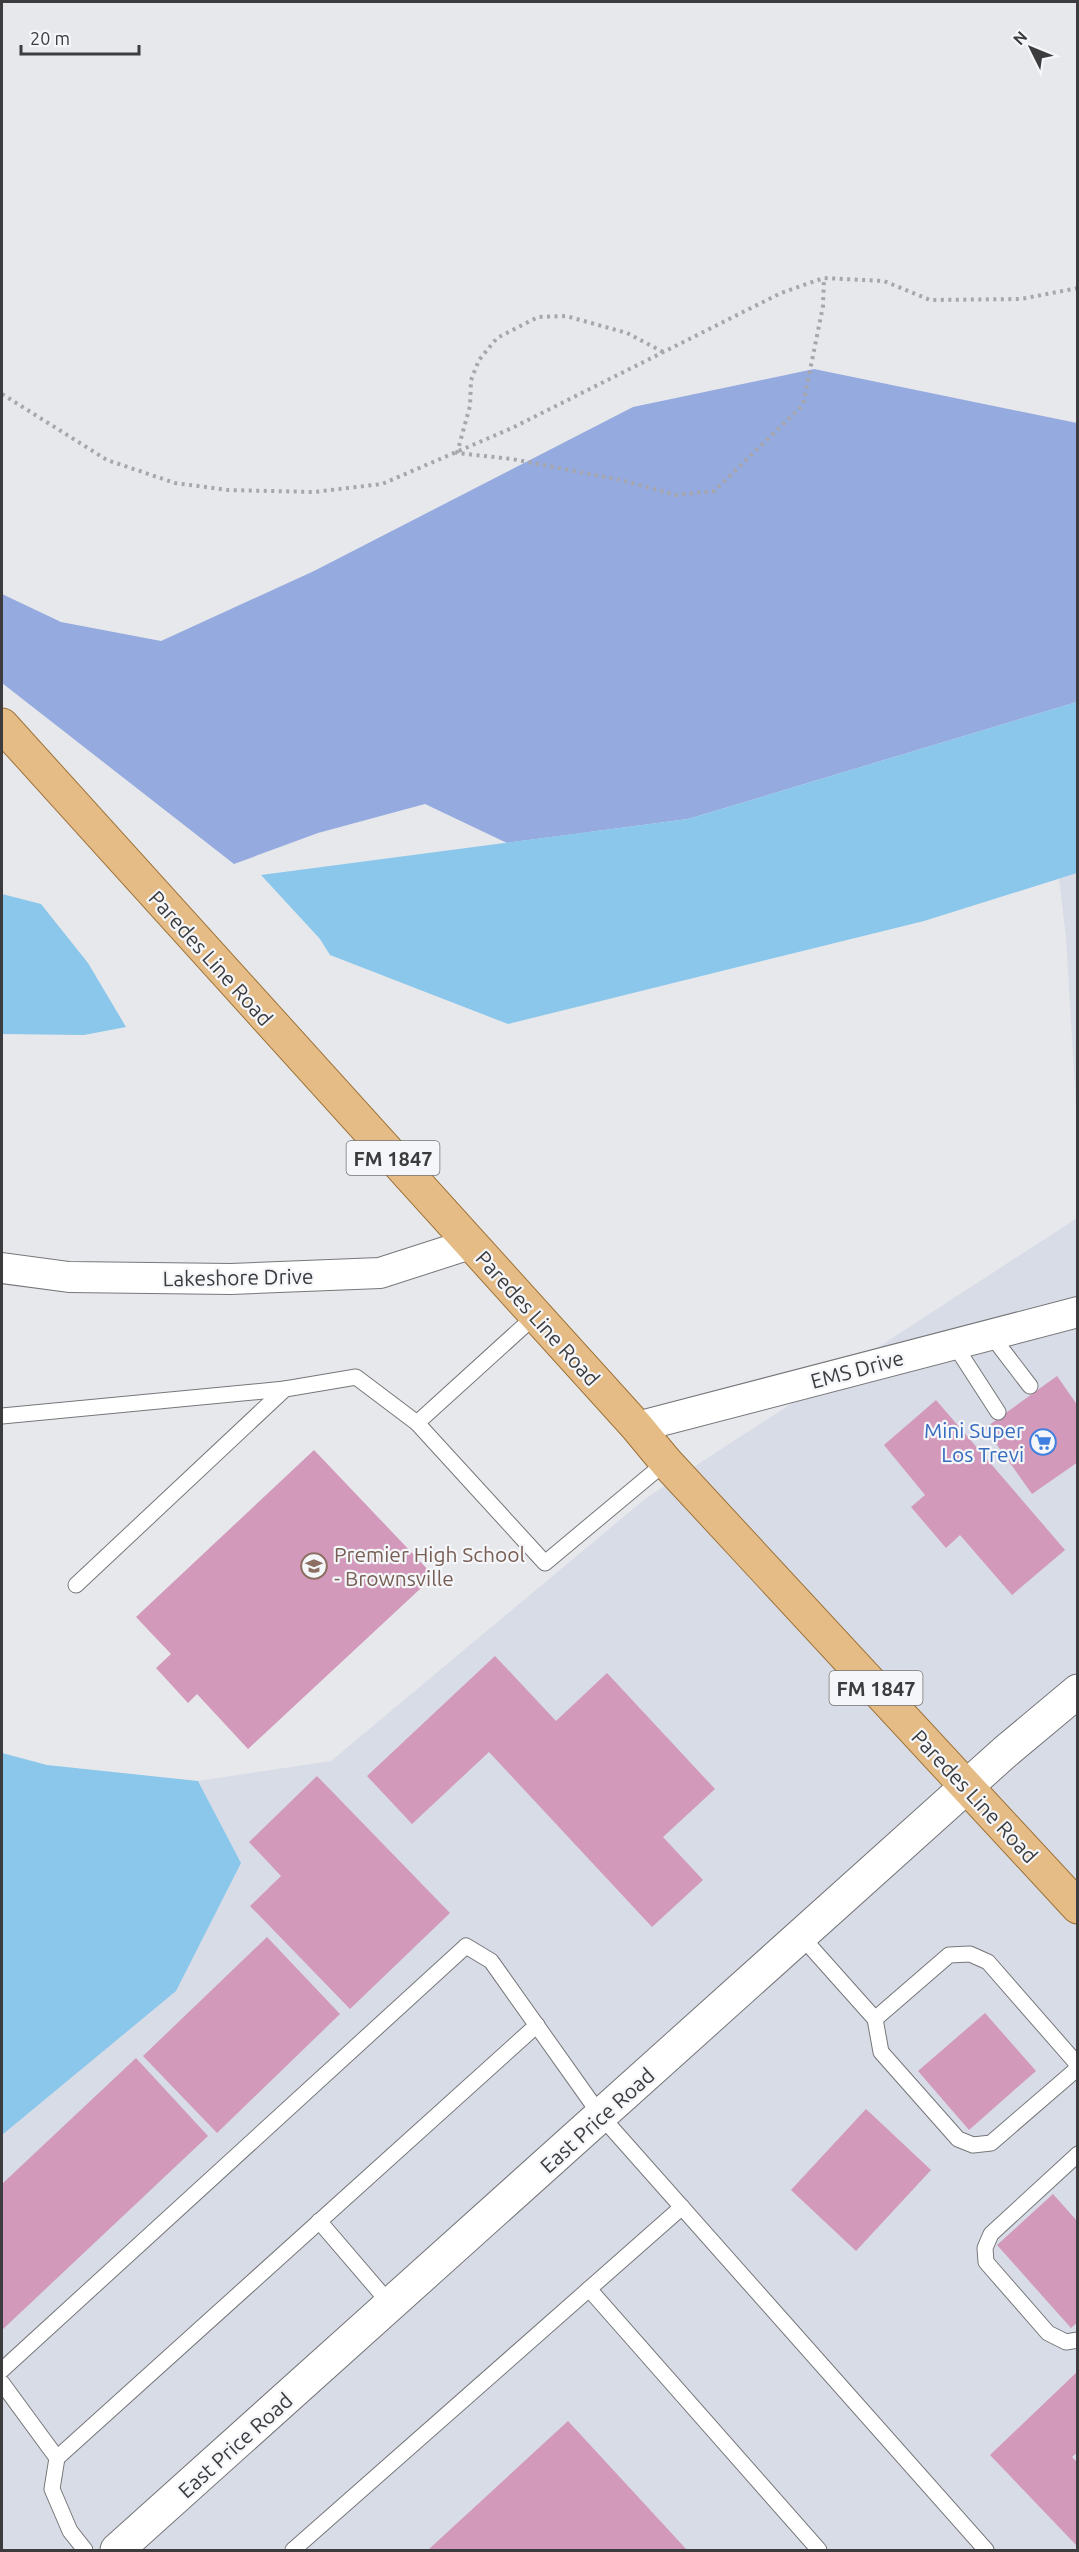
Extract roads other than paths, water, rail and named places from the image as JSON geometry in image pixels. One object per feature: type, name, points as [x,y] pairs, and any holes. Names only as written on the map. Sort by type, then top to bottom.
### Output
[{"type":"main road","name":"Paredes Line Road","points":[[2,725],[638,1427],[666,1462],[968,1786],[1077,1907]]},
{"type":"main road","name":"East Price Road","points":[[117,2550],[968,1786],[1077,1691]]},
{"type":"street","name":"Lakeshore Drive","points":[[2,1268],[69,1277],[231,1279],[380,1274],[470,1244]]},
{"type":"street","name":"EMS Drive","points":[[638,1427],[1077,1312]]},
{"type":"lane","points":[[417,1423],[536,1316]]},
{"type":"lane","points":[[991,1335],[1030,1386]]},
{"type":"lane","points":[[954,1344],[998,1412]]},
{"type":"lane","points":[[2,1416],[285,1389],[356,1377],[417,1423],[545,1563],[666,1462]]},
{"type":"lane","points":[[76,1585],[285,1389]]},
{"type":"lane","points":[[801,1936],[875,2019],[881,2052],[958,2139],[973,2145],[991,2143],[1077,2067],[988,1962],[970,1954],[949,1955],[875,2019]]},
{"type":"lane","points":[[2,2370],[466,1946],[491,1961],[601,2116],[986,2550]]},
{"type":"lane","points":[[85,2550],[70,2531],[52,2489],[57,2458],[537,2025]]},
{"type":"lane","points":[[1077,2154],[991,2234],[985,2248],[986,2262],[1048,2333],[1066,2342],[1077,2340]]},
{"type":"lane","points":[[293,2550],[682,2207]]},
{"type":"lane","points":[[319,2222],[392,2305]]},
{"type":"lane","points":[[589,2289],[819,2550]]},
{"type":"lane","points":[[2,2383],[57,2458]]},
{"type":"place","name":"Mini Super Los Trevi","points":[[1043,1442]]},
{"type":"place","name":"Premier High School - Brownsville","points":[[314,1566]]}]
